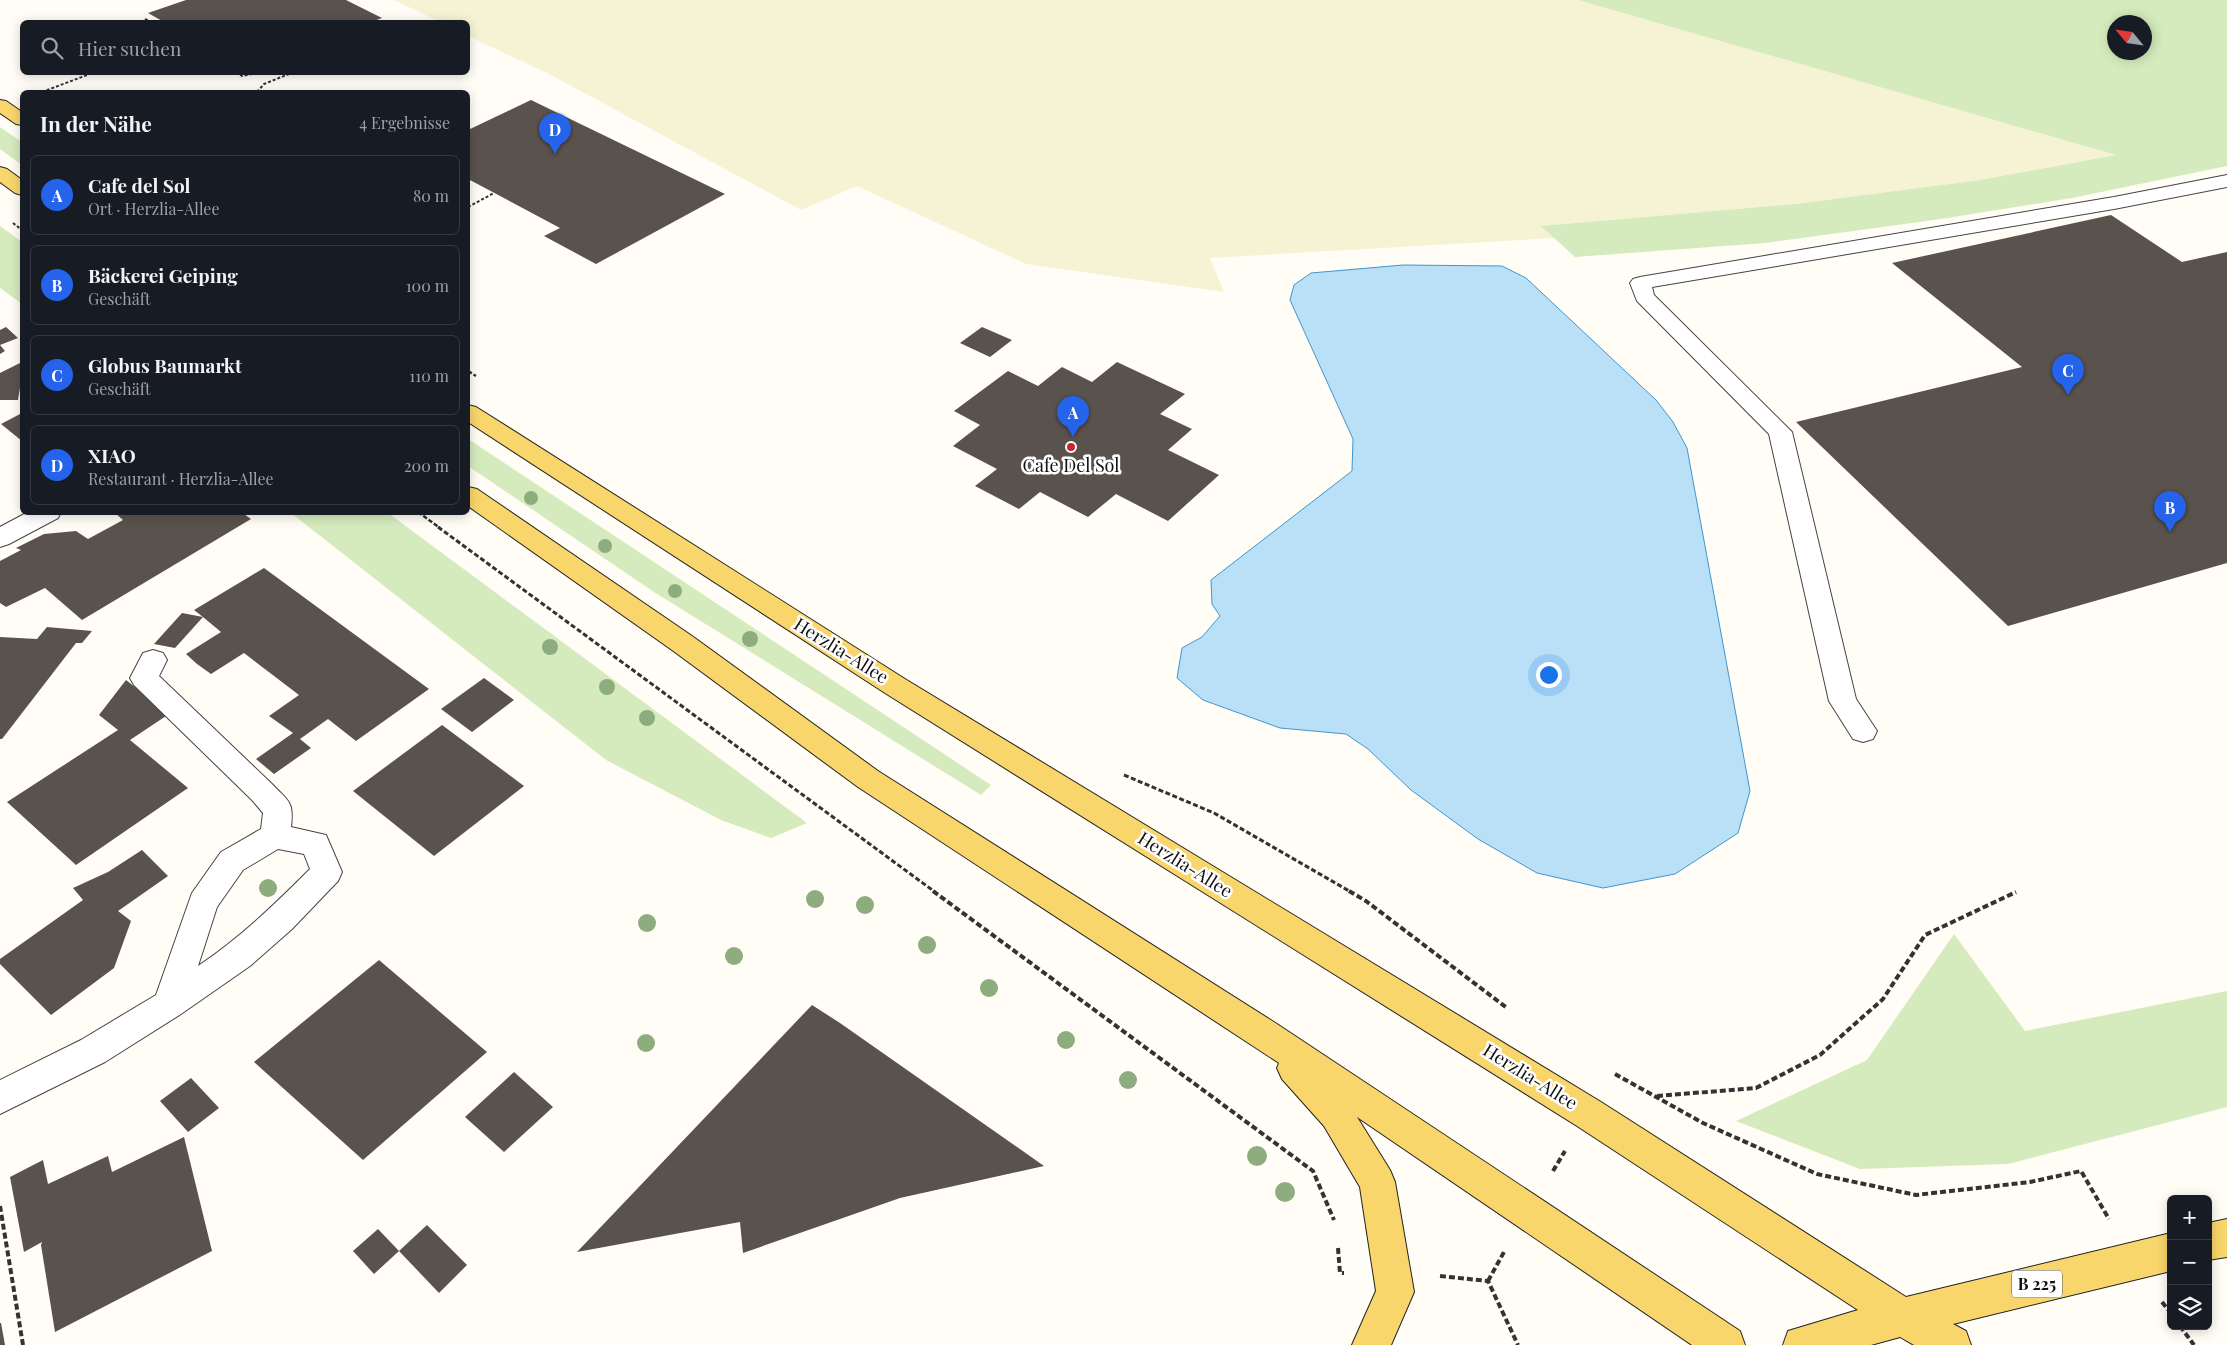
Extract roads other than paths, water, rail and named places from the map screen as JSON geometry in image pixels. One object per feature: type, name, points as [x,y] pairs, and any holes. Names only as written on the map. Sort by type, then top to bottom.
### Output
[{"type":"main road","points":[[0,105],[20,119]]},
{"type":"main road","points":[[0,174],[20,188]]},
{"type":"main road","name":"Herzlia-Allee","points":[[470,413],[895,686],[1589,1114],[1903,1317],[1952,1345]]},
{"type":"main road","points":[[470,496],[682,643],[868,779],[1265,1035],[1726,1345]]},
{"type":"main road","points":[[1265,1035],[1336,1114],[1377,1182],[1395,1292],[1371,1345]]},
{"type":"main road","points":[[2212,1241],[2227,1238]]},
{"type":"main road","name":"B 225","points":[[1802,1345],[1903,1317],[2167,1253]]},
{"type":"street","points":[[1862,731],[1843,701],[1780,432],[1644,297],[1640,282],[2085,208],[2227,181]]},
{"type":"street","points":[[0,538],[43,515]]},
{"type":"street","points":[[153,660],[144,678],[262,792],[278,810],[275,836]]},
{"type":"street","points":[[0,1098],[93,1052],[169,1004],[239,956],[281,918],[327,872],[315,844],[275,836],[232,861],[203,902],[169,1004]]},
{"type":"water","points":[[1403,265],[1502,266],[1526,278],[1656,400],[1673,422],[1687,448],[1750,791],[1738,833],[1675,874],[1603,888],[1537,873],[1478,839],[1411,790],[1368,749],[1346,734],[1280,728],[1203,700],[1177,678],[1182,648],[1202,637],[1220,616],[1212,604],[1211,580],[1352,471],[1353,439],[1290,300],[1294,285],[1311,273]]},
{"type":"place","name":"XIAO","points":[[555,154]]},
{"type":"place","name":"Globus Baumarkt","points":[[2068,395]]},
{"type":"place","name":"Cafe del Sol","points":[[1073,437]]},
{"type":"place","name":"Cafe Del Sol","points":[[1071,447]]},
{"type":"place","name":"Bäckerei Geiping","points":[[2170,532]]}]
